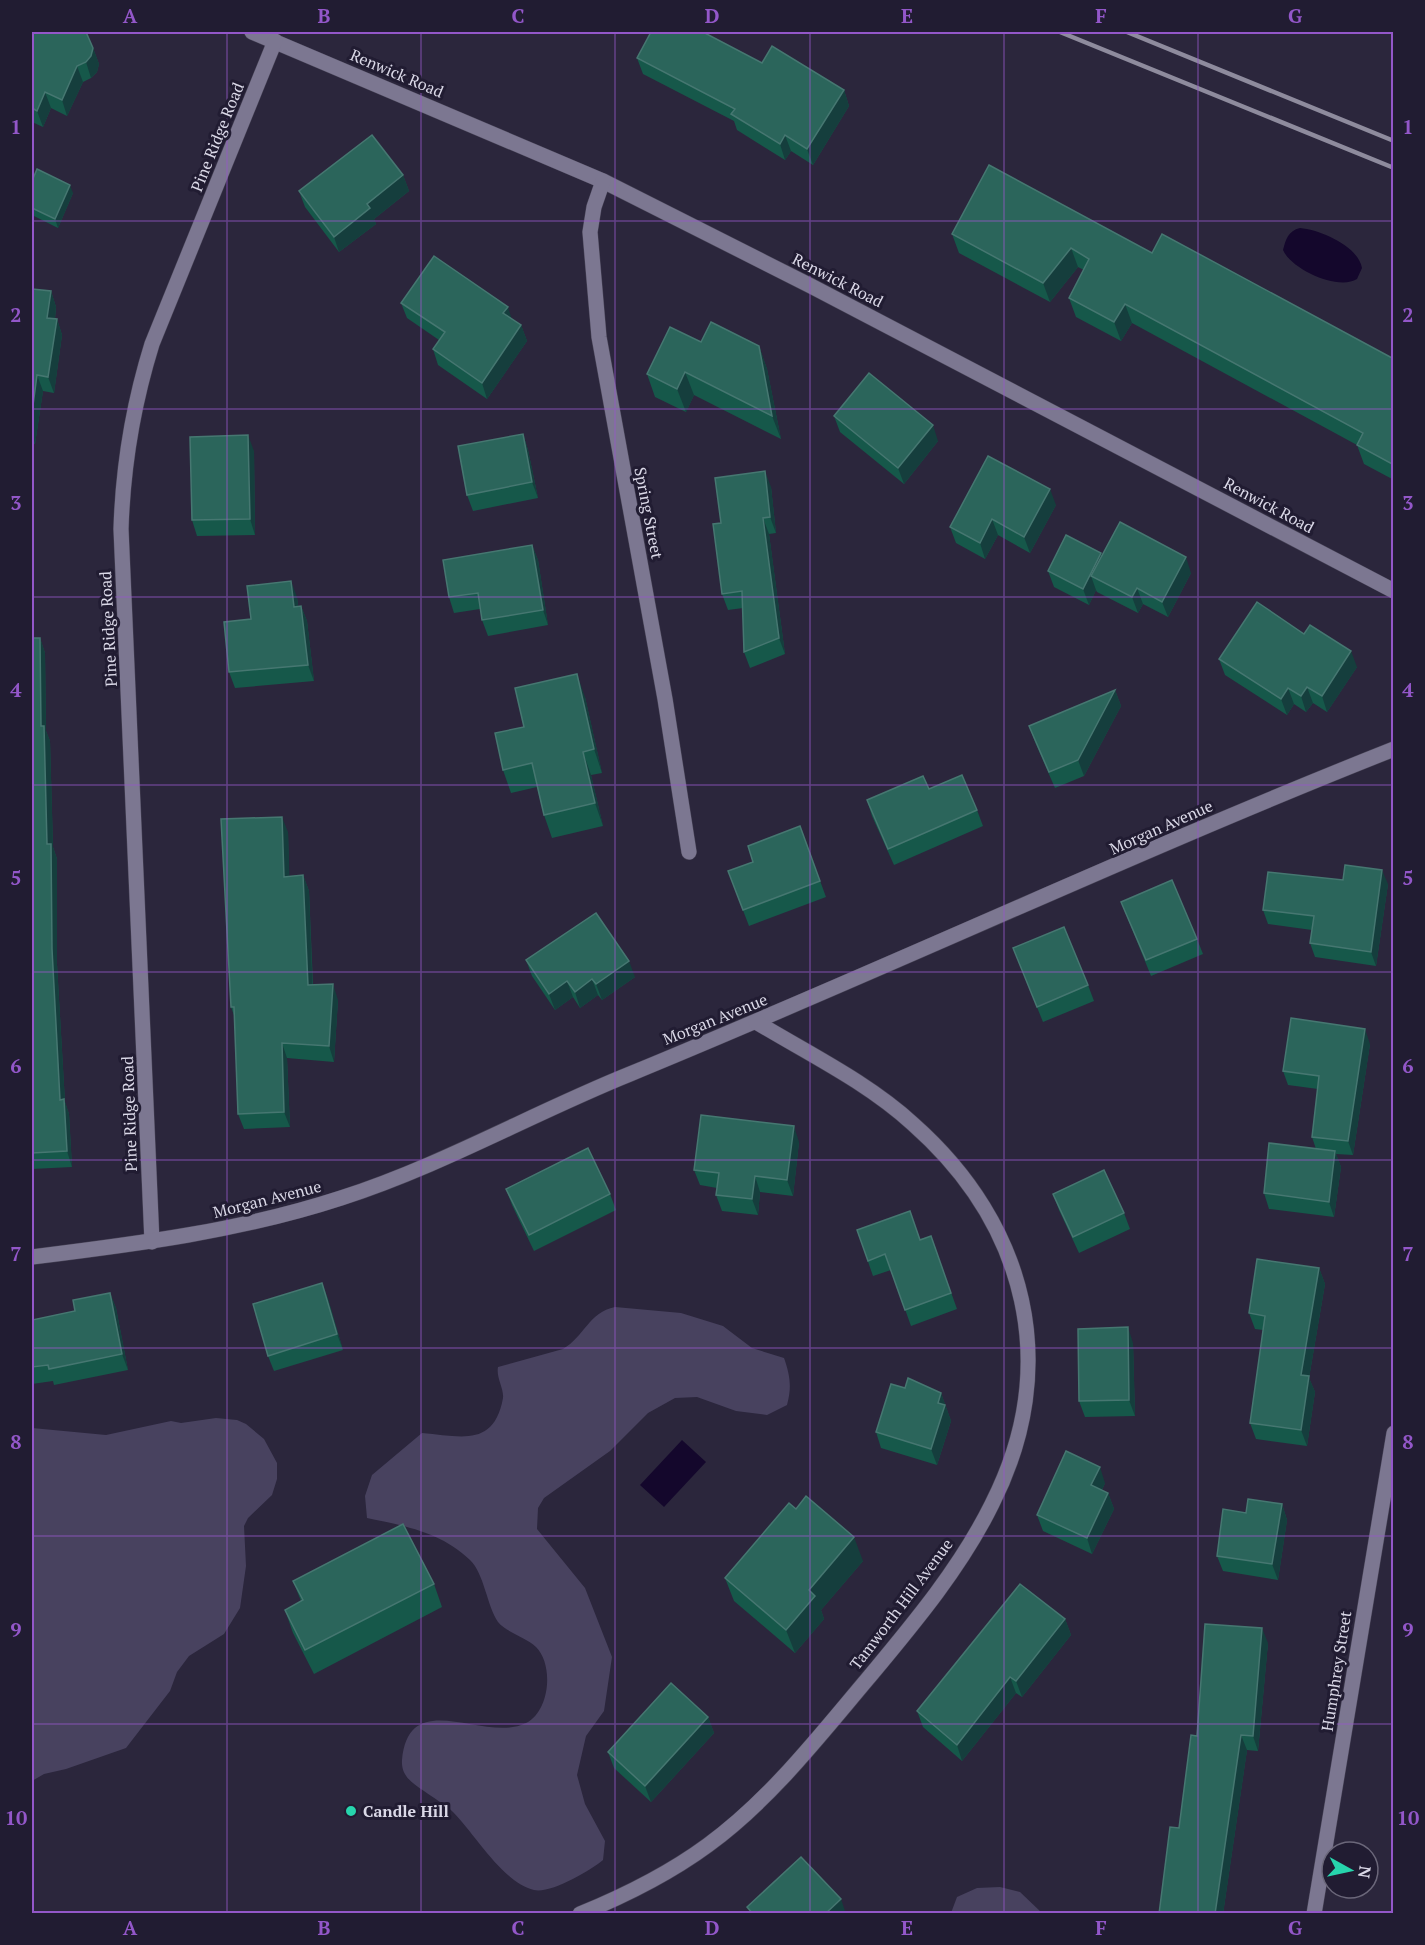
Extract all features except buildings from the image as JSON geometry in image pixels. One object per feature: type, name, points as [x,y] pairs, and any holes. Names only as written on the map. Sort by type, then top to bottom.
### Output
[{"type":"street","name":"Renwick Road","points":[[252,32],[603,181],[819,290],[1394,591]]},
{"type":"street","name":"Pine Ridge Road","points":[[152,1242],[121,529],[125,465],[133,411],[152,344],[275,41]]},
{"type":"street","name":"Spring Street","points":[[603,181],[594,207],[590,232],[599,337],[665,699],[689,852]]},
{"type":"street","name":"Morgan Avenue","points":[[32,1257],[152,1242],[254,1224],[386,1182],[427,1166],[556,1104],[756,1022],[1296,788],[1394,749]]},
{"type":"street","name":"Tamworth Hill Avenue","points":[[580,1914],[667,1871],[708,1845],[756,1805],[800,1759],[900,1640],[950,1574],[992,1505],[1013,1456],[1025,1410],[1029,1359],[1021,1294],[1000,1236],[974,1189],[935,1144],[902,1114],[857,1083],[756,1022]]},
{"type":"street","name":"Humphrey Street","points":[[1314,1914],[1394,1433]]},
{"type":"shaded area","points":[[1300,228],[1309,229],[1337,240],[1354,253],[1362,268],[1357,279],[1349,282],[1327,280],[1295,264],[1283,250],[1290,233]]},
{"type":"shaded area","points":[[615,1307],[681,1313],[723,1326],[752,1348],[784,1358],[790,1387],[787,1405],[767,1415],[736,1411],[697,1397],[675,1398],[648,1413],[610,1451],[544,1498],[538,1508],[537,1529],[585,1588],[612,1657],[604,1711],[586,1736],[577,1775],[585,1804],[605,1841],[603,1860],[580,1875],[550,1889],[534,1890],[511,1878],[490,1857],[453,1812],[412,1782],[405,1775],[402,1760],[408,1738],[419,1726],[434,1721],[509,1728],[526,1723],[534,1717],[540,1709],[547,1687],[542,1655],[532,1644],[498,1622],[479,1573],[459,1550],[409,1527],[367,1518],[365,1496],[372,1475],[422,1433],[449,1436],[473,1435],[483,1432],[492,1425],[503,1398],[498,1367],[563,1349],[599,1314]]},
{"type":"shaded area","points":[[216,1418],[237,1420],[246,1424],[264,1439],[277,1463],[277,1479],[272,1495],[248,1518],[244,1526],[246,1566],[240,1608],[224,1634],[189,1656],[177,1672],[170,1691],[126,1748],[66,1769],[44,1774],[32,1781],[32,1428],[106,1435],[171,1421],[181,1423]]},
{"type":"shaded area","points":[[682,1440],[706,1462],[664,1507],[640,1485]]},
{"type":"shaded area","points":[[1000,1887],[1020,1892],[1042,1913],[951,1913],[957,1897],[977,1888]]},
{"type":"railway","points":[[1060,32],[1394,168]]},
{"type":"railway","points":[[1127,32],[1394,141]]},
{"type":"place","name":"Candle Hill","points":[[351,1811]]}]
